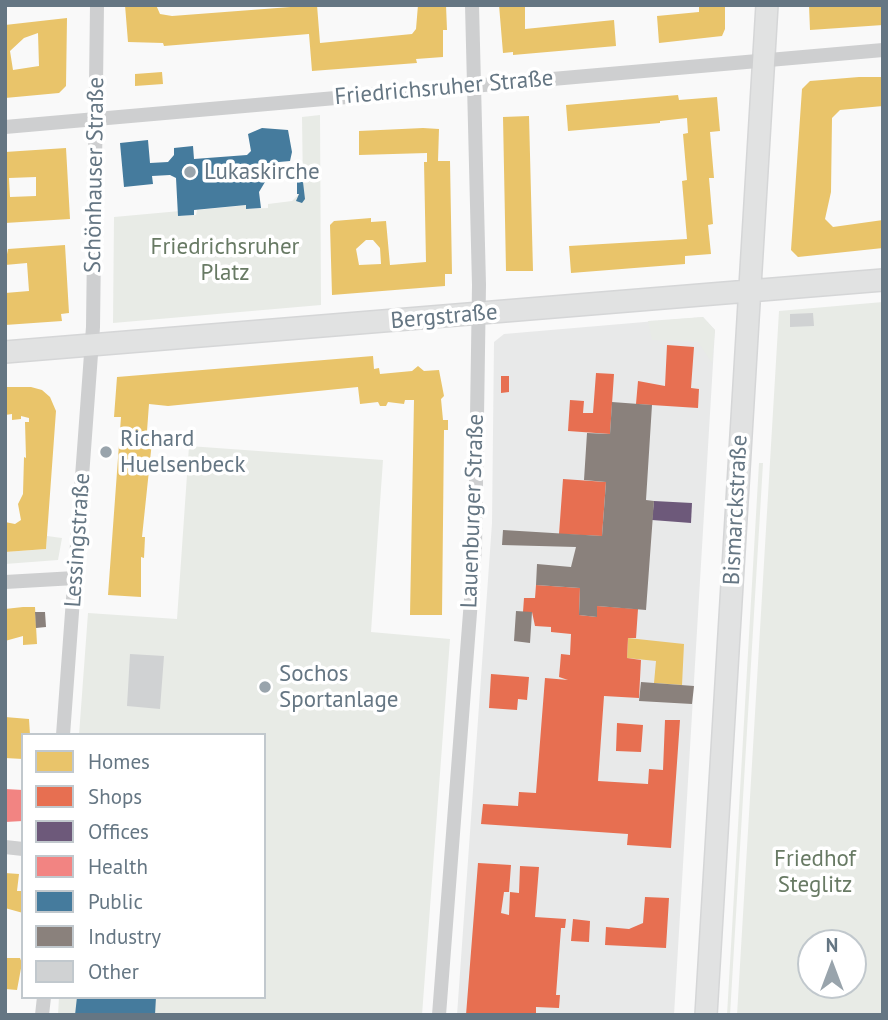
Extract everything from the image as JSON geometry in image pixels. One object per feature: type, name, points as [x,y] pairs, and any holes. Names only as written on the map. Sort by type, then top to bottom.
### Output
[{"type":"street","name":"Schönhauser Straße","points":[[92,345],[97,5]]},
{"type":"street","name":"Lauenburger Straße","points":[[439,1015],[475,548],[478,314],[472,5]]},
{"type":"street","name":"Bismarckstraße","points":[[706,1015],[767,5]]},
{"type":"street","name":"Friedrichsruher Straße","points":[[5,127],[883,50]]},
{"type":"street","name":"Bergstraße","points":[[5,352],[883,280]]},
{"type":"street","name":"Lessingstraße","points":[[63,733],[92,345]]},
{"type":"street","points":[[5,582],[75,578]]},
{"type":"shaded area","points":[[703,317],[715,330],[674,1015],[457,1015],[492,523],[494,342],[504,334]]},
{"type":"green space","name":"Friedrichsruher Platz","points":[[320,115],[321,305],[113,323],[114,217],[180,211],[181,216],[196,215],[197,210],[248,205],[249,209],[268,208],[268,204],[292,201],[303,190],[302,117]]},
{"type":"green space","name":"Friedhof Steglitz","points":[[883,302],[883,1015],[737,1015],[779,311]]},
{"type":"green space","points":[[703,317],[715,330],[712,363],[698,342],[652,340],[648,321]]},
{"type":"green space","name":"Sochos Sportanlage","points":[[189,446],[383,460],[371,632],[450,639],[422,1015],[58,1015],[59,999],[266,999],[266,733],[79,733],[88,613],[177,619]]},
{"type":"green space","points":[[759,463],[763,463],[730,1015],[727,1015]]},
{"type":"green space","points":[[47,536],[62,538],[58,560],[5,564],[5,552],[46,549]]},
{"type":"building: Homes","points":[[125,5],[156,5],[160,14],[172,16],[317,5],[320,43],[412,34],[416,29],[418,5],[446,5],[447,30],[443,30],[443,57],[416,59],[417,63],[312,71],[309,34],[164,46],[163,43],[128,42]]},
{"type":"building: Homes","points":[[499,5],[525,5],[525,29],[614,20],[616,46],[513,55],[513,52],[503,53]]},
{"type":"building: Homes","points":[[699,5],[725,5],[725,29],[722,36],[659,43],[657,16],[699,12]]},
{"type":"building: Homes","points":[[809,5],[883,5],[883,25],[810,30]]},
{"type":"building: Homes","points":[[67,18],[66,86],[59,93],[5,98],[5,25]],"holes":[[[38,33],[39,66],[13,70],[10,51],[24,38]]]},
{"type":"building: Homes","points":[[162,72],[163,84],[135,86],[135,74]]},
{"type":"building: Homes","points":[[883,77],[883,106],[840,110],[832,118],[831,192],[825,219],[833,227],[883,220],[883,248],[798,257],[791,250],[802,89],[810,81]]},
{"type":"building: Homes","points":[[678,95],[679,100],[717,97],[720,131],[710,132],[714,178],[709,178],[713,224],[708,225],[711,254],[685,256],[685,264],[571,273],[569,246],[687,239],[682,181],[687,180],[683,134],[688,133],[687,118],[568,131],[566,105]]},
{"type":"building: Homes","points":[[529,116],[533,271],[506,271],[503,117]]},
{"type":"building: Homes","points":[[439,129],[438,161],[450,161],[452,274],[445,274],[445,286],[332,295],[330,225],[334,221],[371,218],[371,222],[386,221],[390,265],[426,262],[424,162],[427,162],[427,153],[359,155],[359,131]],"holes":[[[366,240],[373,240],[380,248],[381,264],[359,265],[356,249]]]},
{"type":"building: Homes","points":[[66,148],[70,219],[5,223],[5,152]],"holes":[[[36,177],[36,196],[10,197],[9,178]]]},
{"type":"building: Homes","points":[[65,245],[69,313],[61,314],[62,321],[5,325],[5,293],[29,291],[27,263],[5,265],[8,249]]},
{"type":"building: Homes","points":[[373,356],[374,369],[379,368],[380,374],[412,371],[418,366],[424,371],[439,370],[444,396],[441,399],[443,420],[448,420],[448,430],[444,430],[442,615],[410,615],[414,400],[405,400],[404,404],[388,402],[386,406],[380,406],[378,402],[360,404],[358,387],[168,406],[149,404],[147,431],[153,432],[142,537],[145,537],[144,558],[141,557],[141,597],[108,595],[121,417],[114,417],[117,377]]},
{"type":"building: Homes","points":[[5,387],[31,387],[42,390],[50,397],[56,411],[46,549],[5,552],[5,522],[15,524],[21,520],[18,504],[23,494],[25,422],[29,422],[29,418],[21,416],[21,419],[12,420],[12,414],[5,415]]},
{"type":"building: Homes","points":[[35,607],[37,644],[23,645],[23,636],[5,641],[5,609]]},
{"type":"building: Homes","points":[[628,638],[684,644],[682,685],[654,683],[656,661],[627,658]]},
{"type":"building: Homes","points":[[5,717],[29,719],[30,733],[21,733],[21,759],[5,758]]},
{"type":"building: Homes","points":[[5,873],[19,874],[17,891],[21,891],[21,912],[5,908]]},
{"type":"building: Homes","points":[[5,958],[20,958],[17,990],[5,989]]},
{"type":"building: Shops","points":[[667,345],[694,347],[691,388],[699,389],[698,408],[636,404],[638,381],[665,386]]},
{"type":"building: Shops","points":[[596,373],[614,374],[610,434],[568,431],[570,400],[584,401],[583,413],[593,413]]},
{"type":"building: Shops","points":[[501,376],[509,376],[509,392],[501,393]]},
{"type":"building: Shops","points":[[563,479],[606,482],[602,536],[559,534]]},
{"type":"building: Shops","points":[[536,585],[580,588],[579,615],[597,617],[597,606],[638,609],[636,638],[628,638],[627,658],[641,660],[639,698],[604,696],[598,781],[648,784],[649,769],[663,770],[665,720],[680,720],[671,848],[627,845],[628,834],[481,824],[483,804],[518,806],[519,792],[536,793],[545,678],[568,680],[559,677],[561,654],[570,655],[571,634],[551,632],[551,627],[535,626],[532,612],[523,612],[524,598],[535,598]]},
{"type":"building: Shops","points":[[491,674],[529,677],[527,700],[518,699],[517,710],[489,708]]},
{"type":"building: Shops","points":[[617,723],[643,725],[641,752],[616,751]]},
{"type":"building: Shops","points":[[478,863],[511,865],[509,892],[504,892],[501,913],[509,915],[510,892],[519,893],[520,866],[539,867],[535,917],[566,919],[565,928],[561,928],[556,995],[560,995],[559,1008],[536,1007],[536,1015],[466,1015]]},
{"type":"building: Shops","points":[[645,897],[669,898],[666,948],[605,945],[606,927],[629,929],[643,923]]},
{"type":"building: Shops","points":[[573,919],[590,921],[589,942],[571,941]]},
{"type":"building: Offices","points":[[654,501],[692,503],[691,523],[652,520]]},
{"type":"building: Health","points":[[5,789],[21,790],[21,821],[5,822]]},
{"type":"building: Public","name":"Lukaskirche","points":[[262,128],[288,130],[292,152],[290,161],[257,164],[257,172],[265,182],[259,192],[261,208],[246,209],[246,205],[194,210],[194,215],[178,216],[176,178],[170,175],[152,176],[153,184],[124,187],[120,143],[148,140],[150,163],[168,162],[174,155],[174,148],[193,146],[194,159],[247,155],[251,151],[248,134]]},
{"type":"building: Public","points":[[297,182],[303,182],[305,199],[302,203],[296,201],[299,194]]},
{"type":"building: Public","points":[[77,999],[156,999],[155,1015],[75,1015]]},
{"type":"building: Industry","points":[[612,402],[652,405],[646,500],[654,501],[646,610],[597,606],[597,617],[579,615],[580,588],[536,585],[537,564],[571,567],[576,547],[502,545],[503,530],[602,536],[606,482],[584,480],[587,433],[610,434]]},
{"type":"building: Industry","points":[[516,611],[532,612],[530,643],[514,641]]},
{"type":"building: Industry","points":[[35,612],[45,612],[46,627],[36,628]]},
{"type":"building: Industry","points":[[641,682],[694,686],[692,704],[639,701]]},
{"type":"building: Other","points":[[813,313],[814,326],[790,327],[790,314]]},
{"type":"building: Other","points":[[130,654],[164,656],[160,709],[127,706]]},
{"type":"place","name":"Lukaskirche","points":[[190,172]]},
{"type":"place","name":"Richard Huelsenbeck","points":[[106,452]]},
{"type":"place","name":"Sochos Sportanlage","points":[[265,687]]}]
